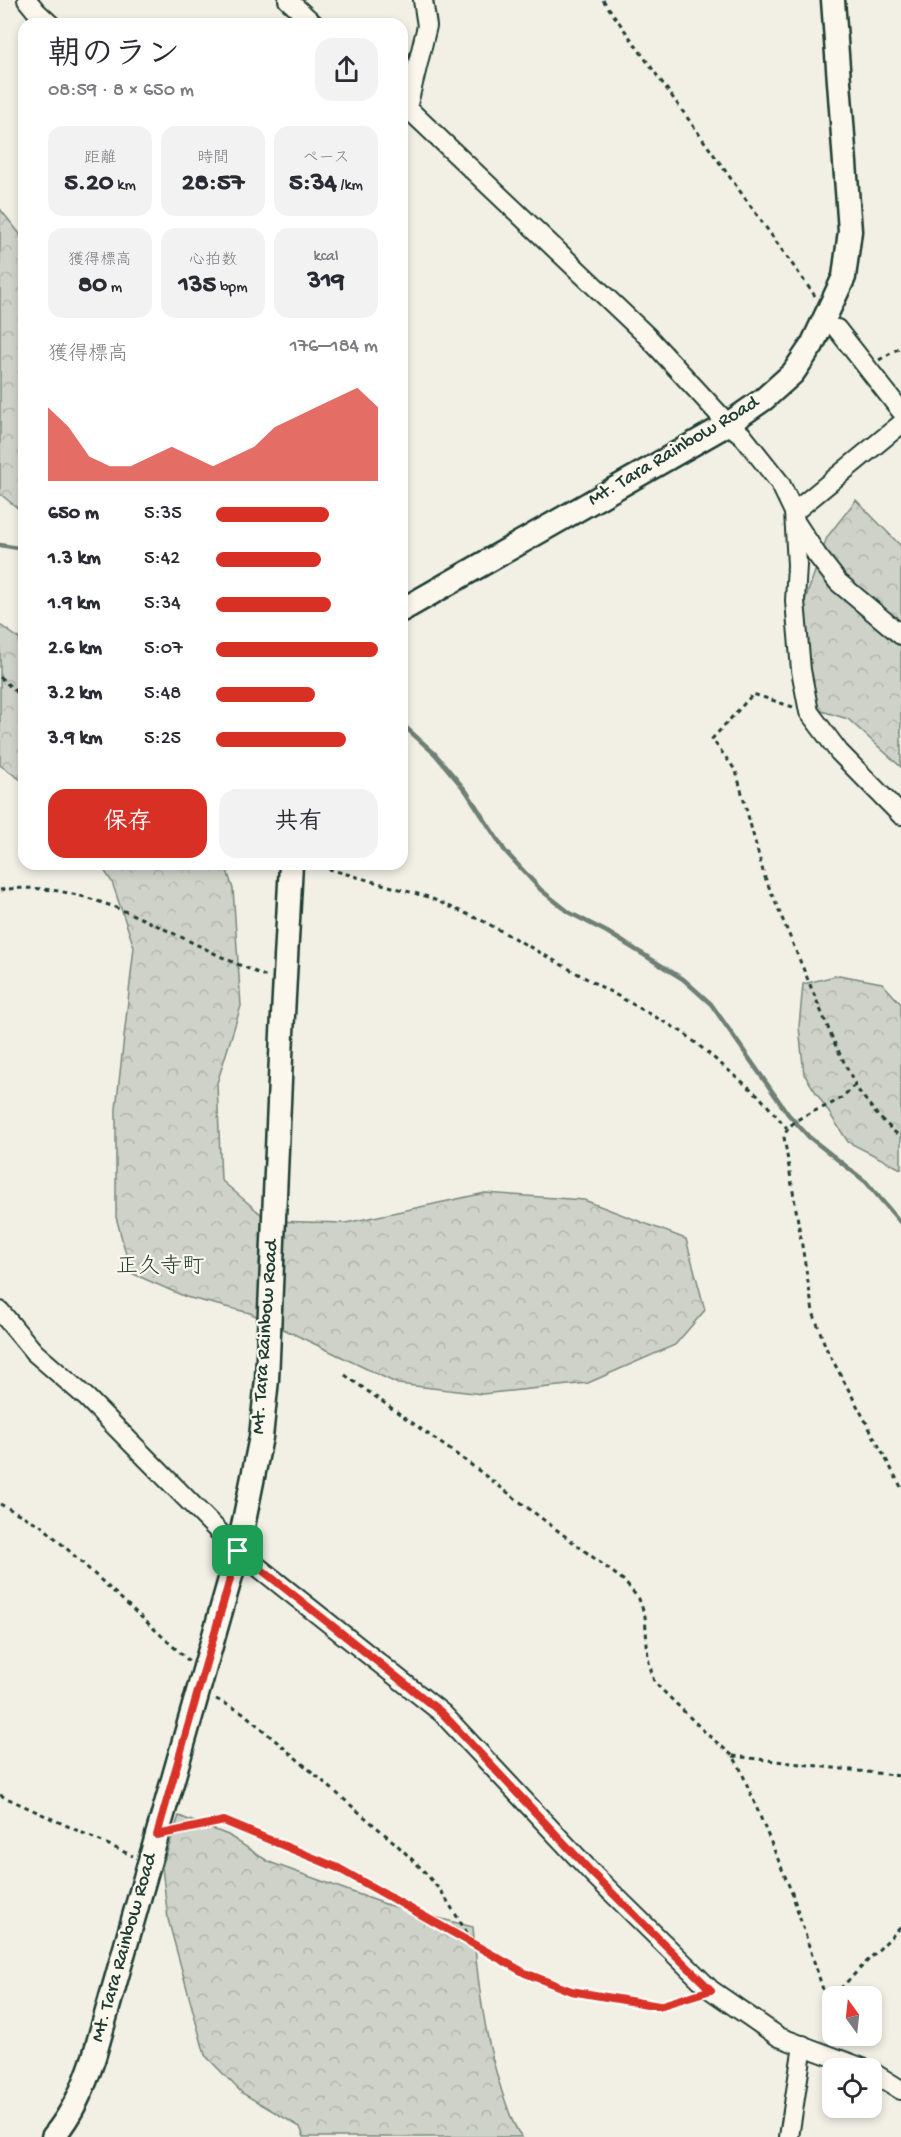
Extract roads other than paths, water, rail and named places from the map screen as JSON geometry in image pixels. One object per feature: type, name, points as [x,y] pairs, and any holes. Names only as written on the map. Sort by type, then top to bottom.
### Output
[{"type":"street","points":[[27,0],[44,18]]},
{"type":"street","points":[[288,0],[308,18]]},
{"type":"street","points":[[408,91],[427,26],[423,0]]},
{"type":"street","name":"Mt. Tara Rainbow Road","points":[[408,607],[728,424],[764,399],[793,373],[812,345],[844,277],[850,231],[833,0]]},
{"type":"street","points":[[408,109],[647,336],[728,424],[742,435],[780,483],[794,516],[817,555],[838,582],[901,634]]},
{"type":"street","points":[[837,329],[901,411]]},
{"type":"street","points":[[794,516],[901,424]]},
{"type":"street","points":[[794,516],[797,565],[795,601],[801,670],[809,712],[839,752],[901,815]]},
{"type":"street","name":"Mt. Tara Rainbow Road","points":[[53,2137],[68,2119],[85,2086],[114,1989],[238,1551],[261,1437],[267,1379],[291,870]]},
{"type":"street","points":[[0,1311],[34,1352],[87,1398],[238,1551],[442,1713],[594,1875],[711,1990],[779,2037],[837,2058]]},
{"type":"street","points":[[789,2137],[803,2045]]},
{"type":"street","points":[[882,2078],[901,2090]]},
{"type":"waterway","points":[[0,545],[18,548]]},
{"type":"waterway","points":[[408,729],[435,754],[466,791],[505,851],[541,890],[570,913],[607,932],[683,979],[711,1004],[788,1114],[809,1137],[866,1182],[901,1223]]},
{"type":"district","name":"正久寺町","points":[[160,1268]]}]
